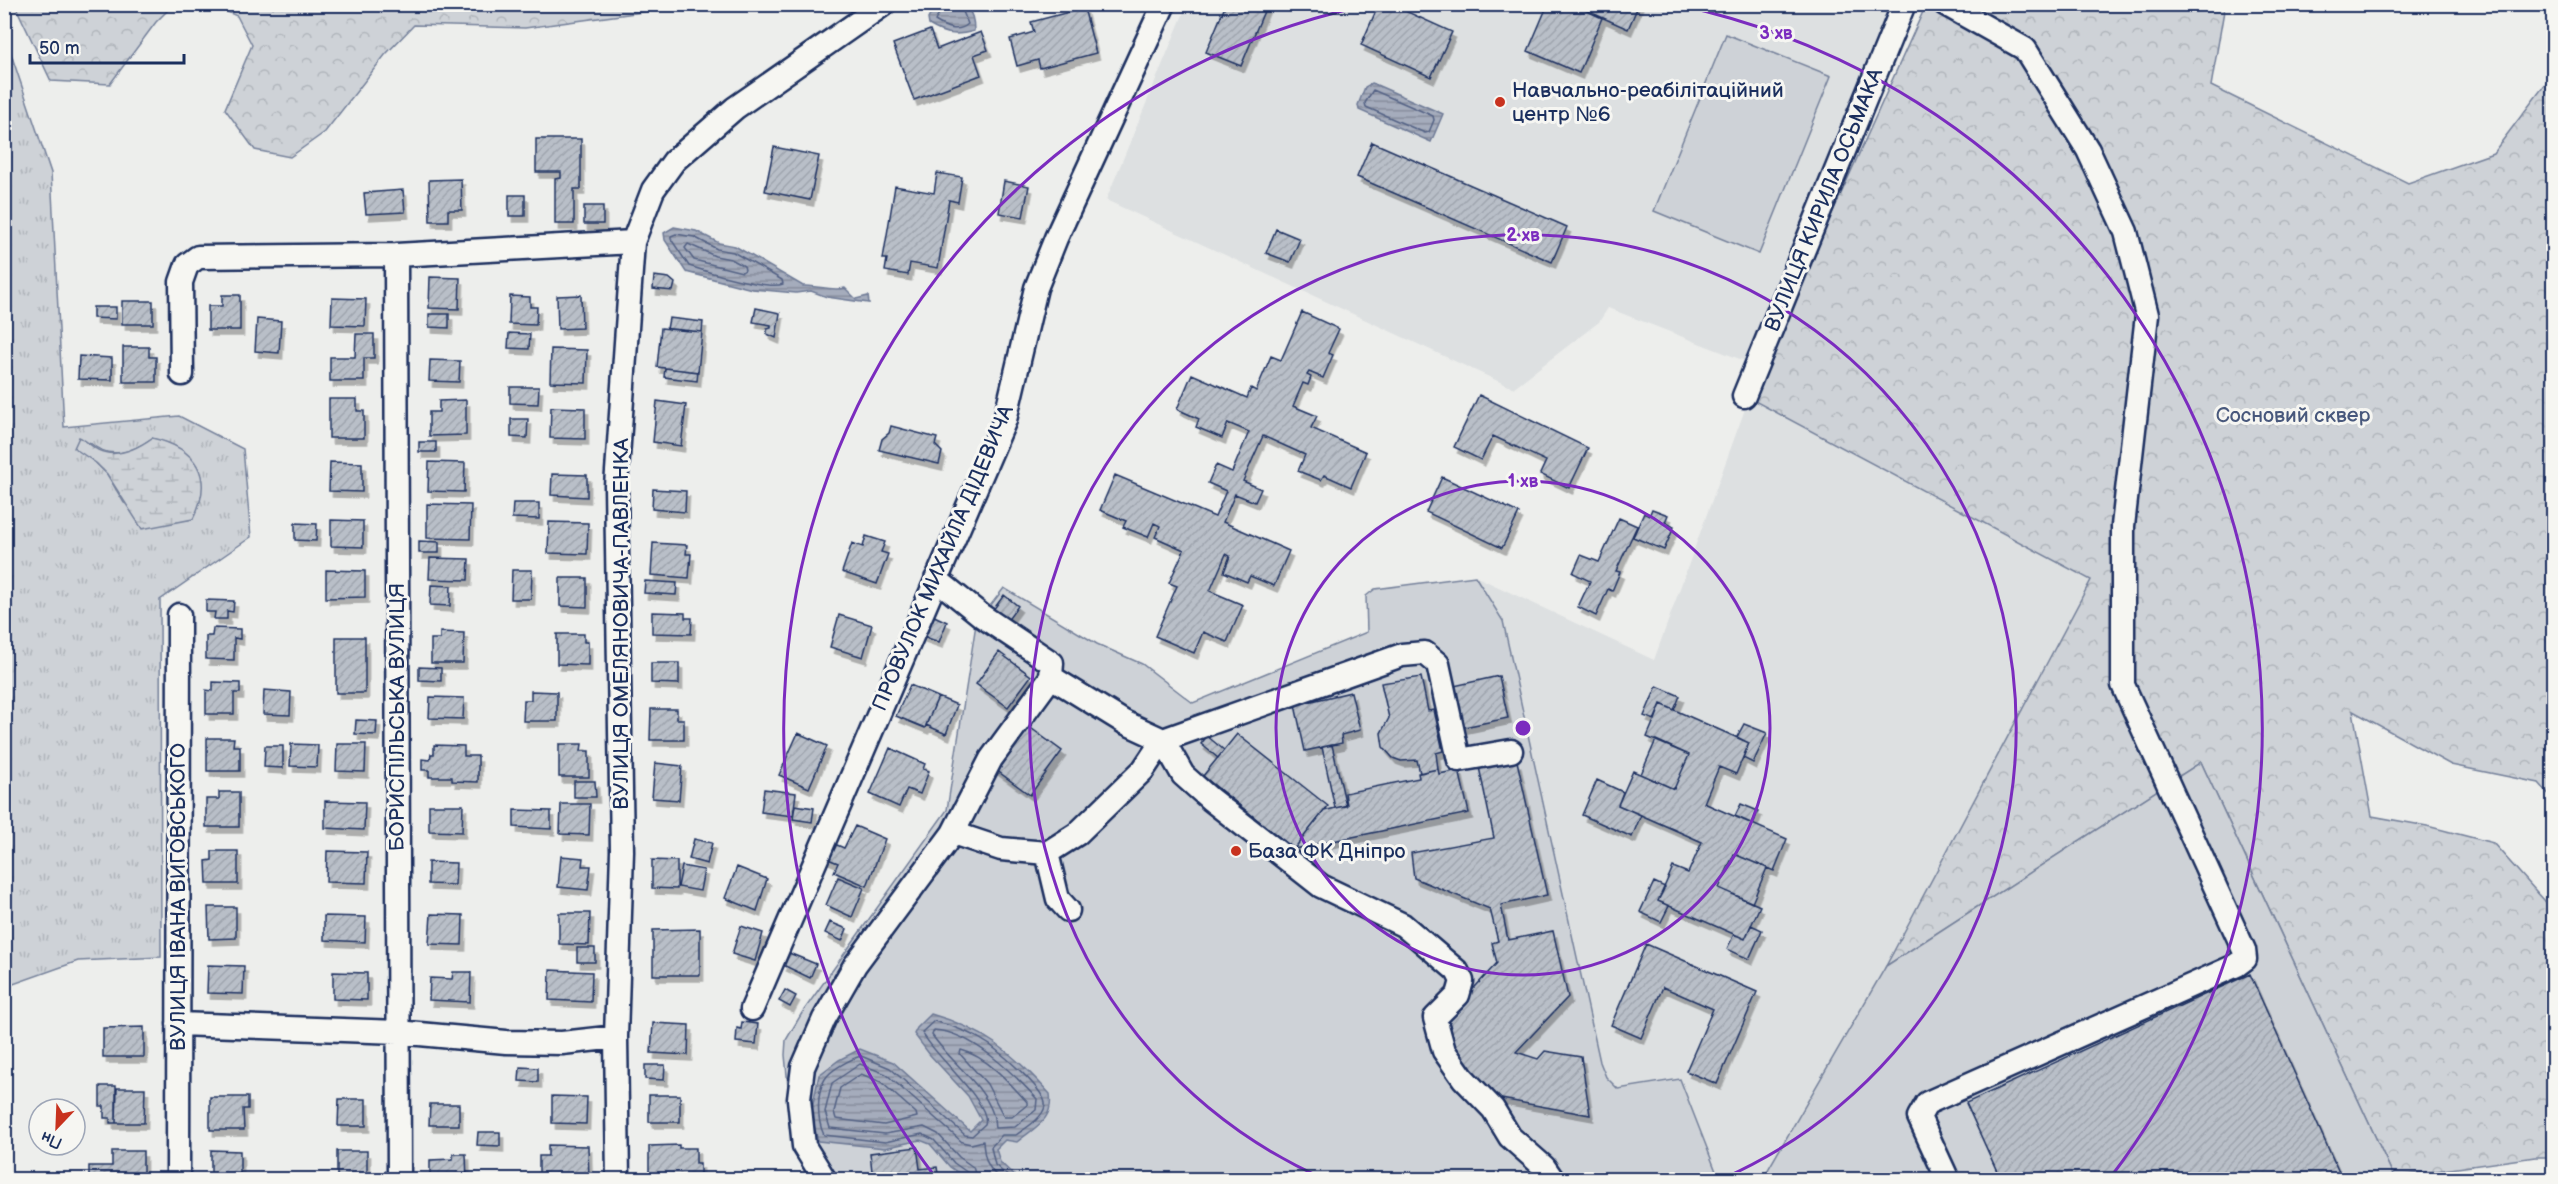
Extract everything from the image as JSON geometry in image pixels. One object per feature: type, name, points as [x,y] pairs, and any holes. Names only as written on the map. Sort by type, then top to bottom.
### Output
[{"type":"street","name":"ВУЛИЦЯ ОМЕЛЯНОВИЧА-ПАВЛЕНКА","points":[[618,1179],[616,1036],[622,851],[616,486],[633,242],[653,190],[674,161],[735,108],[884,4]]},
{"type":"street","name":"ПРОВУЛОК МИХАЙЛА ДІДЕВИЧА","points":[[752,1009],[1005,420],[1036,288],[1056,238],[1164,4]]},
{"type":"street","name":"ВУЛИЦЯ КИРИЛА ОСЬМАКА","points":[[1744,396],[1904,4]]},
{"type":"street","points":[[1945,4],[2025,49],[2088,150],[2126,232],[2148,315],[2123,526],[2123,685],[2244,950],[2245,958],[2237,965],[1927,1103],[1919,1117],[1948,1179]]},
{"type":"street","points":[[182,374],[182,282],[187,266],[198,257],[396,255],[633,242]]},
{"type":"street","name":"БОРИСПІЛЬСЬКА ВУЛИЦЯ","points":[[396,255],[399,1179]]},
{"type":"street","points":[[825,1179],[804,1146],[799,1099],[802,1067],[824,1019],[855,965],[953,833],[991,759],[1051,677],[1052,663],[982,616],[936,579]]},
{"type":"street","name":"ВУЛИЦЯ ІВАНА ВИГОВСЬКОГО","points":[[178,1179],[179,615]]},
{"type":"street","points":[[953,833],[1001,849],[1047,853],[1077,834],[1143,770],[1163,740],[1402,655],[1425,653],[1438,664],[1459,759],[1511,751]]},
{"type":"street","points":[[1051,677],[1124,722],[1163,740],[1183,775],[1210,799],[1322,886],[1403,925],[1457,971],[1462,981],[1458,995],[1435,1018],[1444,1051],[1462,1078],[1493,1109],[1510,1137],[1544,1167],[1553,1179]]},
{"type":"street","points":[[1047,853],[1058,898],[1068,910]]},
{"type":"street","points":[[178,1024],[398,1032],[506,1042],[562,1043],[616,1036]]},
{"type":"shaded area","name":"Навчально-реабілітаційний центр №6","points":[[1187,5],[1894,5],[1745,361],[1608,308],[1599,322],[1513,388],[1106,200]]},
{"type":"shaded area","points":[[1749,398],[2091,580],[1886,966],[1762,1179],[1719,1179],[1680,1079],[1618,1089],[1606,1077],[1600,1063],[1503,621],[1475,576],[1654,660]]},
{"type":"green space","points":[[15,5],[173,5],[156,22],[110,84],[51,81]]},
{"type":"green space","points":[[211,5],[665,5],[664,9],[525,28],[414,25],[385,55],[325,132],[290,157],[255,150],[225,109],[252,45],[237,16]]},
{"type":"green space","name":"Сосновий сквер","points":[[1926,5],[2225,5],[2211,86],[2408,183],[2493,153],[2553,74],[2553,799],[2539,783],[2451,765],[2353,711],[2372,816],[2427,826],[2493,843],[2553,910],[2553,1157],[2535,1157],[2394,1177],[2201,762],[1886,966],[2091,580],[1749,398]]},
{"type":"green space","points":[[4,33],[51,173],[64,427],[179,416],[243,449],[251,537],[160,600],[161,957],[78,961],[5,987]],"holes":[[[152,438],[193,519],[170,522],[124,503],[107,474],[96,463],[89,442],[97,448],[112,453],[129,450]]]},
{"type":"green space","points":[[1726,34],[1831,76],[1759,254],[1654,211]]},
{"type":"green space","points":[[79,437],[96,449],[112,453],[127,451],[152,438],[180,449],[197,466],[201,477],[202,490],[193,519],[142,529],[107,474],[96,463],[74,448]]},
{"type":"green space","name":"База ФК Дніпро","points":[[1475,576],[1503,621],[1600,1062],[1606,1077],[1618,1089],[1680,1079],[1719,1179],[808,1179],[794,1148],[785,1055],[786,1040],[802,1013],[947,810],[976,624],[1004,588],[1097,644],[1142,664],[1193,703],[1367,632],[1366,596],[1375,589]]},
{"type":"green space","points":[[2201,762],[2394,1177],[2390,1180],[1762,1180],[1886,966]]},
{"type":"water","points":[[945,4],[963,6],[967,9],[974,23],[974,31],[951,34],[929,25],[928,19],[934,8]]},
{"type":"water","points":[[1372,83],[1443,114],[1431,142],[1359,110],[1358,105],[1365,87]]},
{"type":"water","points":[[674,227],[696,231],[719,243],[735,246],[803,286],[845,288],[856,299],[868,296],[869,303],[827,297],[811,291],[796,293],[752,289],[686,272],[665,240],[664,233]]},
{"type":"water","points":[[931,1014],[967,1027],[996,1044],[1023,1066],[1050,1094],[1049,1110],[1042,1122],[1017,1142],[1005,1140],[996,1149],[1000,1162],[1019,1180],[967,1179],[950,1167],[930,1144],[920,1140],[885,1148],[818,1141],[811,1113],[819,1075],[839,1060],[860,1049],[893,1062],[970,1131],[981,1120],[968,1096],[914,1034]]},
{"type":"building","points":[[1226,4],[1267,4],[1241,66],[1206,52]]},
{"type":"building","points":[[1379,4],[1390,4],[1452,32],[1431,77],[1361,45]]},
{"type":"building","points":[[1548,4],[1572,4],[1602,18],[1579,73],[1528,51]]},
{"type":"building","points":[[1572,4],[1639,4],[1628,29]]},
{"type":"building","points":[[1084,8],[1096,53],[1040,68],[1038,60],[1017,66],[1010,39],[1034,32],[1031,22]]},
{"type":"building","points":[[930,30],[937,49],[981,32],[988,50],[974,55],[981,75],[914,100],[893,44]]},
{"type":"building","points":[[536,139],[581,139],[581,189],[574,189],[574,224],[555,224],[555,179],[561,178],[561,172],[536,172]]},
{"type":"building","points":[[1372,142],[1567,227],[1552,262],[1357,177]]},
{"type":"building","points":[[774,147],[819,156],[810,200],[765,191]]},
{"type":"building","points":[[937,173],[962,177],[958,202],[949,200],[938,268],[910,263],[908,275],[885,271],[887,259],[883,259],[895,186],[934,193]]},
{"type":"building","points":[[461,179],[462,210],[448,210],[448,221],[430,221],[429,180]]},
{"type":"building","points":[[1004,181],[1029,186],[1023,217],[999,213]]},
{"type":"building","points":[[403,190],[405,212],[366,214],[364,193]]},
{"type":"building","points":[[509,195],[525,195],[525,216],[509,216]]},
{"type":"building","points":[[584,206],[603,206],[603,224],[584,224]]},
{"type":"building","points":[[1276,229],[1300,239],[1290,262],[1266,253]]},
{"type":"building","points":[[654,276],[669,278],[675,283],[673,291],[653,289]]},
{"type":"building","points":[[430,277],[460,278],[459,309],[429,308]]},
{"type":"building","points":[[222,295],[240,295],[240,330],[208,330],[208,306],[222,306]]},
{"type":"building","points":[[581,295],[582,328],[558,329],[557,296]]},
{"type":"building","points":[[510,296],[530,297],[530,307],[537,307],[536,325],[509,324]]},
{"type":"building","points":[[332,298],[366,299],[365,326],[331,325]]},
{"type":"building","points":[[122,301],[153,301],[153,324],[122,324]]},
{"type":"building","points":[[93,307],[116,307],[116,319],[93,318]]},
{"type":"building","points":[[756,308],[780,313],[776,338],[767,334],[767,329],[771,328],[771,325],[753,322]]},
{"type":"building","points":[[1302,312],[1339,329],[1328,353],[1333,355],[1323,378],[1309,372],[1307,375],[1311,377],[1308,385],[1303,383],[1293,406],[1317,416],[1311,428],[1366,452],[1351,487],[1324,475],[1321,480],[1298,471],[1305,455],[1263,436],[1243,481],[1261,489],[1255,502],[1235,494],[1223,522],[1289,551],[1274,586],[1250,576],[1247,582],[1224,572],[1230,556],[1226,554],[1210,591],[1243,605],[1227,642],[1203,632],[1194,653],[1155,636],[1177,586],[1169,583],[1184,550],[1155,537],[1160,526],[1154,523],[1148,537],[1123,527],[1126,521],[1100,510],[1115,475],[1215,517],[1226,491],[1208,483],[1216,465],[1232,472],[1249,432],[1228,423],[1222,438],[1196,427],[1199,419],[1177,409],[1192,374],[1247,398],[1251,388],[1256,391],[1271,356],[1281,360]]},
{"type":"building","points":[[429,314],[449,314],[449,328],[429,327]]},
{"type":"building","points":[[669,318],[703,322],[702,332],[667,329]]},
{"type":"building","points":[[257,319],[281,321],[279,353],[255,351]]},
{"type":"building","points":[[661,328],[702,332],[698,372],[657,367]]},
{"type":"building","points":[[509,333],[530,334],[529,349],[508,348]]},
{"type":"building","points":[[356,334],[374,334],[374,358],[364,358],[364,381],[330,381],[330,357],[355,357]]},
{"type":"building","points":[[123,347],[149,347],[149,357],[156,357],[156,382],[123,382]]},
{"type":"building","points":[[551,349],[587,350],[586,383],[550,382]]},
{"type":"building","points":[[79,356],[112,358],[112,380],[78,379]]},
{"type":"building","points":[[430,360],[460,361],[459,382],[429,381]]},
{"type":"building","points":[[665,368],[698,372],[697,381],[664,377]]},
{"type":"building","points":[[510,387],[539,387],[538,404],[510,403]]},
{"type":"building","points":[[1479,395],[1588,448],[1569,488],[1540,474],[1546,461],[1493,436],[1481,460],[1454,447]]},
{"type":"building","points":[[329,399],[357,399],[357,411],[364,411],[364,438],[329,438]]},
{"type":"building","points":[[466,400],[466,435],[429,436],[429,412],[439,412],[439,401]]},
{"type":"building","points":[[657,401],[686,405],[681,446],[653,442]]},
{"type":"building","points":[[551,407],[585,408],[585,439],[550,438]]},
{"type":"building","points":[[511,419],[528,419],[527,438],[511,437]]},
{"type":"building","points":[[891,426],[937,438],[935,445],[942,452],[939,464],[879,450],[882,439],[889,433]]},
{"type":"building","points":[[419,442],[436,442],[436,452],[419,452]]},
{"type":"building","points":[[330,462],[362,463],[362,492],[329,491]]},
{"type":"building","points":[[429,462],[465,463],[464,492],[428,491]]},
{"type":"building","points":[[552,474],[587,475],[587,497],[551,495]]},
{"type":"building","points":[[1442,477],[1519,513],[1502,548],[1426,512]]},
{"type":"building","points":[[653,489],[686,491],[685,512],[652,509]]},
{"type":"building","points":[[513,503],[539,503],[539,519],[512,518]]},
{"type":"building","points":[[427,504],[471,505],[470,539],[427,538]]},
{"type":"building","points":[[1652,509],[1668,515],[1665,522],[1674,527],[1664,550],[1633,537],[1644,513],[1649,516]]},
{"type":"building","points":[[1619,518],[1637,526],[1616,571],[1620,572],[1612,591],[1608,589],[1596,616],[1578,607],[1590,581],[1573,573],[1581,555],[1599,562]]},
{"type":"building","points":[[331,520],[363,521],[363,547],[331,546]]},
{"type":"building","points":[[549,522],[588,523],[587,554],[548,553]]},
{"type":"building","points":[[295,523],[317,524],[316,541],[295,540]]},
{"type":"building","points":[[866,536],[885,542],[881,552],[888,554],[877,584],[842,572],[852,543],[863,547]]},
{"type":"building","points":[[419,541],[439,542],[439,553],[419,553]]},
{"type":"building","points":[[653,543],[687,545],[686,554],[691,554],[689,578],[651,575]]},
{"type":"building","points":[[430,558],[469,559],[468,580],[429,579]]},
{"type":"building","points":[[326,570],[365,571],[365,597],[326,598]]},
{"type":"building","points":[[512,570],[532,570],[531,599],[511,599]]},
{"type":"building","points":[[560,578],[587,578],[587,607],[560,606]]},
{"type":"building","points":[[645,581],[677,583],[676,595],[644,593]]},
{"type":"building","points":[[431,585],[451,586],[450,606],[430,605]]},
{"type":"building","points":[[1004,595],[1018,606],[1004,625],[990,614]]},
{"type":"building","points":[[206,600],[234,601],[233,612],[227,611],[227,619],[214,619],[215,612],[206,612]]},
{"type":"building","points":[[652,612],[685,613],[685,618],[692,618],[691,634],[652,633]]},
{"type":"building","points":[[930,614],[947,622],[939,642],[922,636]]},
{"type":"building","points":[[839,615],[872,625],[863,657],[830,647]]},
{"type":"building","points":[[213,628],[240,629],[240,639],[234,638],[234,660],[206,659],[206,636],[212,636]]},
{"type":"building","points":[[440,632],[464,633],[463,663],[431,663],[431,639],[440,639]]},
{"type":"building","points":[[557,634],[584,634],[584,642],[588,642],[588,665],[557,664]]},
{"type":"building","points":[[336,637],[365,637],[365,693],[336,693]]},
{"type":"building","points":[[999,652],[1031,676],[1008,707],[976,684]]},
{"type":"building","points":[[651,663],[679,663],[679,684],[651,683]]},
{"type":"building","points":[[419,667],[441,668],[441,681],[419,680]]},
{"type":"building","points":[[1499,676],[1508,718],[1464,727],[1454,686]]},
{"type":"building","points":[[1421,677],[1428,711],[1434,710],[1443,751],[1436,753],[1438,769],[1420,773],[1417,760],[1401,761],[1393,758],[1383,747],[1381,733],[1389,718],[1381,683]]},
{"type":"building","points":[[213,682],[240,683],[240,693],[234,693],[234,714],[206,714],[206,690],[213,691]]},
{"type":"building","points":[[910,685],[938,697],[925,728],[896,716]]},
{"type":"building","points":[[1657,686],[1680,696],[1674,710],[1661,704],[1655,720],[1644,716]]},
{"type":"building","points":[[264,690],[291,692],[290,715],[263,714]]},
{"type":"building","points":[[531,691],[557,692],[557,721],[523,721],[524,700],[531,700]]},
{"type":"building","points":[[1351,692],[1360,730],[1341,735],[1342,743],[1305,751],[1295,705]]},
{"type":"building","points":[[430,697],[464,698],[463,719],[429,718]]},
{"type":"building","points":[[938,697],[957,705],[946,734],[926,725]]},
{"type":"building","points":[[1661,704],[1749,743],[1736,774],[1719,767],[1704,803],[1787,839],[1774,871],[1734,854],[1719,888],[1760,906],[1745,939],[1658,901],[1673,867],[1688,873],[1702,842],[1618,805],[1633,771],[1674,789],[1689,755],[1647,737]]},
{"type":"building","points":[[651,709],[677,709],[677,719],[684,719],[684,740],[650,740]]},
{"type":"building","points":[[356,720],[377,721],[376,735],[355,734]]},
{"type":"building","points":[[1024,723],[1062,751],[1030,795],[992,767]]},
{"type":"building","points":[[1744,724],[1767,733],[1753,763],[1743,758],[1749,743],[1737,737]]},
{"type":"building","points":[[798,733],[827,746],[809,788],[779,775]]},
{"type":"building","points":[[1237,734],[1328,806],[1294,849],[1203,776]]},
{"type":"building","points":[[1207,736],[1224,750],[1218,758],[1201,744]]},
{"type":"building","points":[[207,738],[234,738],[233,746],[240,746],[240,771],[207,771]]},
{"type":"building","points":[[1656,740],[1689,755],[1674,789],[1641,774]]},
{"type":"building","points":[[291,744],[318,745],[317,767],[290,766]]},
{"type":"building","points":[[337,744],[366,744],[365,772],[336,771]]},
{"type":"building","points":[[559,744],[582,744],[581,751],[589,751],[589,777],[559,777]]},
{"type":"building","points":[[434,745],[464,746],[464,756],[478,756],[478,782],[452,781],[452,777],[429,777],[429,770],[422,770],[422,759],[430,760],[431,754],[434,754]]},
{"type":"building","points":[[1332,745],[1346,806],[1335,808],[1322,747]]},
{"type":"building","points":[[265,746],[283,746],[283,768],[264,767]]},
{"type":"building","points":[[890,748],[925,764],[923,769],[929,771],[920,794],[907,789],[899,807],[870,794]]},
{"type":"building","points":[[1517,761],[1547,895],[1501,905],[1508,940],[1553,931],[1568,997],[1516,1052],[1538,1059],[1545,1051],[1581,1057],[1590,1115],[1496,1098],[1451,1057],[1444,1021],[1497,963],[1492,943],[1498,941],[1490,909],[1414,878],[1411,853],[1494,838],[1479,767]]},
{"type":"building","points":[[655,763],[682,766],[679,800],[652,798]]},
{"type":"building","points":[[1438,769],[1439,774],[1459,770],[1469,813],[1294,849],[1324,811],[1347,805],[1345,793],[1419,778],[1418,773]]},
{"type":"building","points":[[1597,780],[1623,792],[1618,805],[1641,815],[1632,837],[1582,815]]},
{"type":"building","points":[[574,781],[595,781],[596,797],[574,797]]},
{"type":"building","points":[[764,789],[796,793],[793,816],[761,812]]},
{"type":"building","points":[[219,792],[239,792],[239,827],[206,827],[206,799],[219,799]]},
{"type":"building","points":[[325,801],[365,802],[364,830],[325,828]]},
{"type":"building","points":[[561,804],[590,804],[589,835],[560,834]]},
{"type":"building","points":[[1741,804],[1758,811],[1753,824],[1735,816]]},
{"type":"building","points":[[429,805],[463,805],[462,832],[429,831]]},
{"type":"building","points":[[795,805],[814,808],[812,822],[793,819]]},
{"type":"building","points":[[514,810],[551,811],[551,829],[514,827]]},
{"type":"building","points":[[855,826],[885,839],[867,886],[834,872],[838,863],[823,857],[830,842],[844,848]]},
{"type":"building","points":[[694,839],[712,843],[707,864],[689,859]]},
{"type":"building","points":[[212,851],[238,851],[238,884],[207,884],[206,861],[212,860]]},
{"type":"building","points":[[327,851],[367,852],[366,883],[326,882]]},
{"type":"building","points":[[1734,854],[1767,868],[1752,903],[1719,888]]},
{"type":"building","points":[[561,856],[583,858],[582,866],[591,866],[588,890],[558,887]]},
{"type":"building","points":[[652,860],[677,861],[677,889],[652,888]]},
{"type":"building","points":[[428,862],[456,863],[455,885],[428,884]]},
{"type":"building","points":[[682,866],[704,870],[700,891],[678,887]]},
{"type":"building","points":[[737,867],[767,879],[757,911],[725,898]]},
{"type":"building","points":[[838,877],[864,888],[852,917],[826,905]]},
{"type":"building","points":[[1654,882],[1665,887],[1658,901],[1669,906],[1661,922],[1640,912]]},
{"type":"building","points":[[208,907],[236,907],[236,938],[209,939]]},
{"type":"building","points":[[559,913],[590,913],[589,945],[559,944]]},
{"type":"building","points":[[431,914],[463,915],[462,945],[429,944]]},
{"type":"building","points":[[324,916],[366,917],[365,942],[324,940]]},
{"type":"building","points":[[830,922],[847,929],[842,941],[825,933]]},
{"type":"building","points":[[1751,925],[1762,930],[1749,959],[1727,949],[1734,934],[1745,939]]},
{"type":"building","points":[[741,926],[763,933],[755,961],[732,954]]},
{"type":"building","points":[[700,929],[700,975],[653,975],[653,930]]},
{"type":"building","points":[[1646,944],[1757,992],[1717,1084],[1686,1071],[1713,1009],[1663,987],[1641,1038],[1611,1025]]},
{"type":"building","points":[[577,948],[595,948],[595,962],[577,962]]},
{"type":"building","points":[[789,953],[816,964],[810,978],[783,965]]},
{"type":"building","points":[[208,965],[244,966],[243,994],[207,993]]},
{"type":"building","points":[[550,970],[592,972],[591,1002],[549,1000]]},
{"type":"building","points":[[333,972],[367,973],[367,1000],[333,999]]},
{"type":"building","points":[[453,972],[471,972],[470,1002],[429,1000],[430,978],[452,979]]},
{"type":"building","points":[[2250,974],[2342,1179],[2001,1180],[1966,1103]]},
{"type":"building","points":[[785,990],[796,996],[790,1007],[779,1001]]},
{"type":"building","points":[[742,1022],[758,1024],[756,1044],[736,1042],[737,1028],[741,1029]]},
{"type":"building","points":[[653,1023],[689,1025],[688,1055],[651,1053]]},
{"type":"building","points":[[144,1027],[144,1057],[103,1057],[103,1028]]},
{"type":"building","points":[[645,1065],[665,1065],[664,1080],[645,1079]]},
{"type":"building","points":[[520,1067],[538,1068],[538,1082],[519,1081]]},
{"type":"building","points":[[100,1086],[116,1086],[116,1123],[110,1123],[110,1118],[104,1118],[104,1106],[100,1106]]},
{"type":"building","points":[[117,1088],[145,1088],[144,1123],[116,1123]]},
{"type":"building","points":[[649,1095],[680,1095],[680,1122],[649,1122]]},
{"type":"building","points":[[552,1096],[587,1097],[586,1124],[552,1123]]},
{"type":"building","points":[[210,1097],[248,1097],[248,1109],[243,1109],[244,1130],[210,1130]]},
{"type":"building","points":[[339,1099],[366,1099],[366,1126],[338,1126]]},
{"type":"building","points":[[430,1104],[459,1104],[459,1125],[429,1125]]},
{"type":"building","points":[[478,1132],[500,1132],[500,1146],[477,1145]]},
{"type":"building","points":[[548,1145],[588,1146],[589,1180],[539,1180],[539,1156],[548,1156]]},
{"type":"building","points":[[679,1145],[679,1148],[696,1148],[696,1163],[700,1163],[700,1180],[649,1180],[649,1146]]},
{"type":"building","points":[[917,1147],[920,1169],[937,1167],[939,1180],[873,1180],[870,1153]]},
{"type":"building","points":[[211,1150],[240,1151],[240,1180],[211,1180]]},
{"type":"building","points":[[112,1151],[143,1151],[143,1180],[89,1180],[89,1166],[112,1166]]},
{"type":"building","points":[[337,1151],[367,1151],[367,1180],[337,1180]]},
{"type":"building","points":[[453,1154],[466,1154],[467,1180],[430,1180],[430,1160],[453,1159]]},
{"type":"place","name":"Навчально-реабілітаційний центр №6","points":[[1500,102]]},
{"type":"place","name":"База ФК Дніпро","points":[[1236,851]]}]
